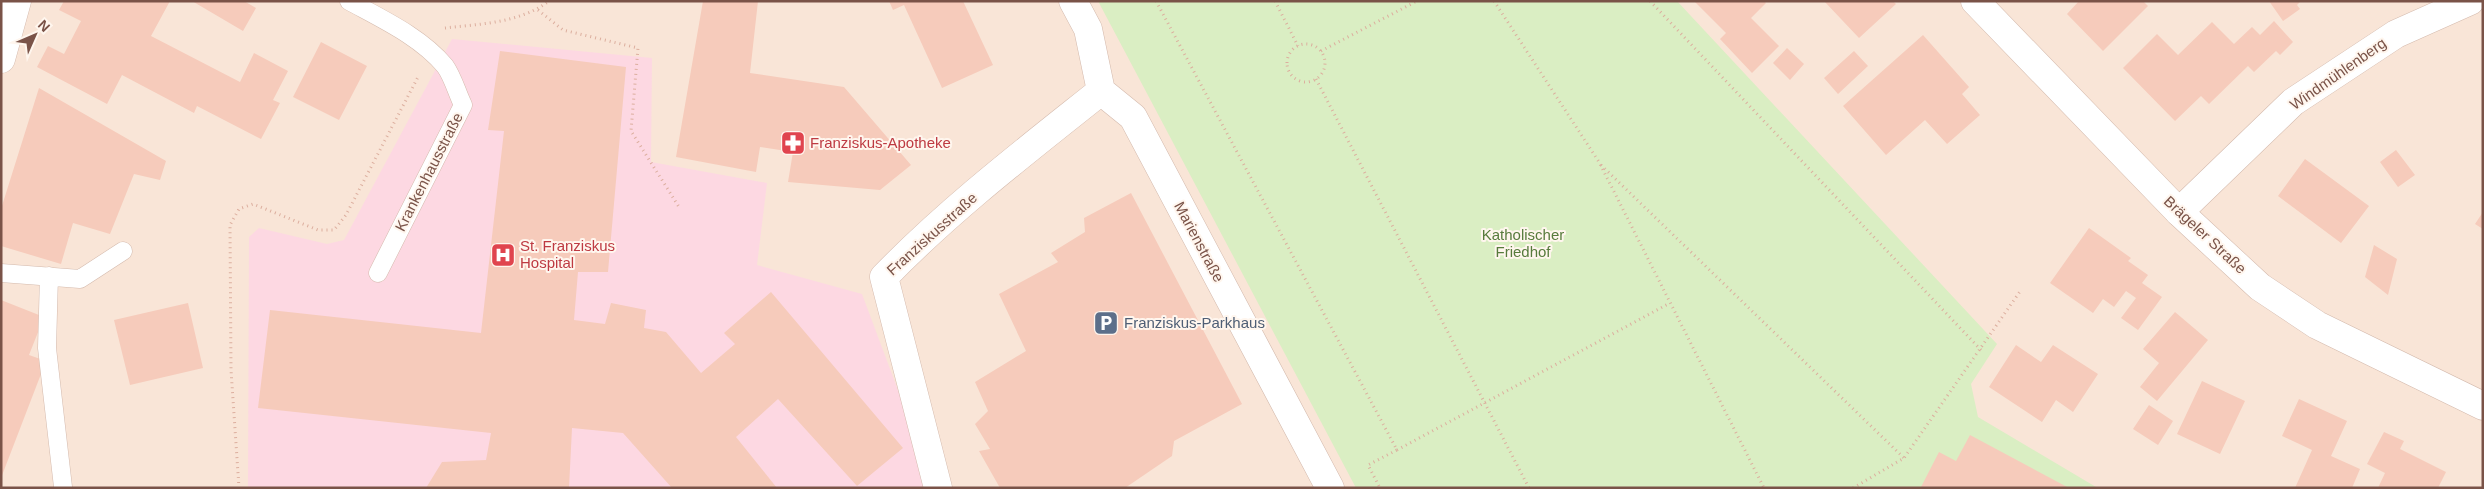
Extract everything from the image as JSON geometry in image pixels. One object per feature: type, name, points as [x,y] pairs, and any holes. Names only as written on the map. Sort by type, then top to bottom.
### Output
[{"type":"street","points":[[1,59],[17,1]]},
{"type":"street","points":[[1073,1],[1088,29],[1101,91]]},
{"type":"street","name":"Brägeler Straße","points":[[1975,1],[2179,212],[2260,287],[2318,325],[2483,406]]},
{"type":"street","name":"Windmühlenberg","points":[[2179,212],[2294,102],[2396,34],[2470,1]]},
{"type":"street","name":"Franziskusstraße","points":[[938,488],[884,278],[904,257],[1010,165],[1101,91]]},
{"type":"street","name":"Marienstraße","points":[[1101,91],[1133,117],[1330,488]]},
{"type":"lane","name":"Krankenhausstraße","points":[[349,1],[394,26],[431,52],[446,68],[462,105],[378,274]]},
{"type":"lane","points":[[1,273],[80,278],[123,251]]},
{"type":"lane","points":[[49,276],[47,348],[63,487]]},
{"type":"path","points":[[239,488],[231,370],[230,225],[239,209],[253,204],[318,230],[334,230],[346,215],[431,52],[441,29],[508,20],[538,10],[549,1]]},
{"type":"path","points":[[1156,1],[1397,450]]},
{"type":"path","points":[[1275,1],[1298,46]]},
{"type":"path","points":[[1322,51],[1417,1]]},
{"type":"path","points":[[1494,1],[1599,162],[1764,488]]},
{"type":"path","points":[[1650,1],[1981,350]]},
{"type":"path","points":[[538,10],[563,30],[638,48],[631,131],[679,207]]},
{"type":"path","points":[[1311,44],[1322,51],[1326,63],[1324,70],[1316,79],[1304,82],[1298,80],[1287,66],[1289,54],[1298,46],[1311,44]]},
{"type":"path","points":[[1316,79],[1529,488]]},
{"type":"path","points":[[1599,162],[1904,458]]},
{"type":"path","points":[[1853,488],[1904,458],[2021,290]]},
{"type":"path","points":[[1380,488],[1368,465],[1670,303]]},
{"type":"shaded area","points":[[1,1],[2483,1],[2483,488],[1,488]]},
{"type":"shaded area","name":"St. Franziskus Hospital","points":[[452,39],[652,58],[651,162],[767,183],[757,265],[862,294],[911,425],[924,488],[248,488],[249,237],[259,228],[327,244],[344,240]]},
{"type":"green space","name":"Katholischer Friedhof","points":[[1098,1],[1677,1],[1997,344],[1971,384],[1978,417],[2096,487],[1356,488]]},
{"type":"building","points":[[64,1],[170,1],[151,36],[240,82],[254,53],[288,71],[273,100],[280,103],[261,139],[197,106],[194,113],[122,75],[107,104],[37,67],[48,46],[64,54],[81,21],[59,10]]},
{"type":"building","points":[[192,1],[244,1],[256,8],[243,31]]},
{"type":"building","points":[[703,1],[758,1],[750,73],[844,87],[911,165],[880,190],[788,182],[793,152],[760,147],[756,172],[676,157]]},
{"type":"building","points":[[889,1],[963,1],[993,65],[942,88],[904,5],[893,10]]},
{"type":"building","points":[[1694,1],[1764,1],[1766,3],[1751,18],[1779,46],[1752,73],[1720,39],[1726,33]]},
{"type":"building","points":[[1824,1],[1893,1],[1896,4],[1859,38]]},
{"type":"building","points":[[2079,1],[2143,1],[2148,6],[2103,51],[2067,14]]},
{"type":"building","points":[[2269,1],[2301,1],[2297,5],[2300,9],[2283,21]]},
{"type":"building","points":[[2274,21],[2293,42],[2280,55],[2276,51],[2254,72],[2248,66],[2209,104],[2201,96],[2175,121],[2123,68],[2157,34],[2178,55],[2212,22],[2234,44],[2252,27],[2260,35]]},
{"type":"building","points":[[1923,35],[1969,87],[1962,94],[1980,115],[1947,144],[1925,120],[1886,155],[1843,106]]},
{"type":"building","points":[[321,42],[367,66],[339,120],[293,97]]},
{"type":"building","points":[[1787,48],[1804,64],[1790,80],[1773,63]]},
{"type":"building","name":"St. Franziskus Hospital","points":[[500,51],[626,67],[608,272],[578,272],[574,320],[605,324],[611,303],[646,310],[644,328],[666,332],[701,373],[735,344],[724,333],[771,292],[903,448],[857,486],[778,399],[736,437],[777,488],[672,488],[623,433],[572,428],[569,488],[426,488],[442,462],[486,460],[491,433],[258,408],[270,310],[481,333],[504,131],[488,130]]},
{"type":"building","points":[[1854,51],[1868,66],[1838,94],[1824,78]]},
{"type":"building","points":[[39,88],[166,161],[160,180],[134,174],[110,234],[73,223],[61,264],[1,246],[1,209]]},
{"type":"building","points":[[2396,150],[2415,175],[2398,187],[2380,162]]},
{"type":"building","points":[[2305,159],[2369,206],[2341,243],[2278,196]]},
{"type":"building","name":"Franziskus-Parkhaus","points":[[1131,193],[1242,404],[1174,441],[1172,456],[1125,488],[1000,488],[979,451],[990,449],[975,424],[988,411],[975,382],[1026,351],[999,294],[1058,262],[1051,253],[1085,232],[1084,218]]},
{"type":"building","points":[[2483,212],[2483,229],[2475,224]]},
{"type":"building","points":[[2089,228],[2131,258],[2128,261],[2148,275],[2142,283],[2162,297],[2138,330],[2121,318],[2136,298],[2126,291],[2114,307],[2103,299],[2093,313],[2050,283]]},
{"type":"building","points":[[2374,245],[2397,259],[2388,295],[2365,277]]},
{"type":"building","points":[[1,300],[44,317],[29,355],[46,361],[1,478]]},
{"type":"building","points":[[188,303],[203,368],[130,385],[114,320]]},
{"type":"building","points":[[2175,312],[2208,340],[2157,401],[2140,387],[2159,363],[2143,349]]},
{"type":"building","points":[[2016,345],[2041,362],[2053,345],[2098,374],[2073,412],[2056,400],[2042,422],[1989,387]]},
{"type":"building","points":[[2202,381],[2245,401],[2220,454],[2177,434]]},
{"type":"building","points":[[2299,399],[2347,421],[2331,456],[2360,469],[2352,488],[2295,488],[2312,450],[2282,436]]},
{"type":"building","points":[[2149,405],[2173,421],[2158,445],[2133,429]]},
{"type":"building","points":[[2384,432],[2404,441],[2400,449],[2446,472],[2438,488],[2378,488],[2385,473],[2367,464]]},
{"type":"building","points":[[1970,435],[2069,488],[1921,487],[1939,452],[1956,461]]},
{"type":"place","name":"Franziskus-Apotheke","points":[[793,143]]},
{"type":"place","name":"St. Franziskus Hospital","points":[[503,255]]},
{"type":"place","name":"Franziskus-Parkhaus","points":[[1106,323]]}]
